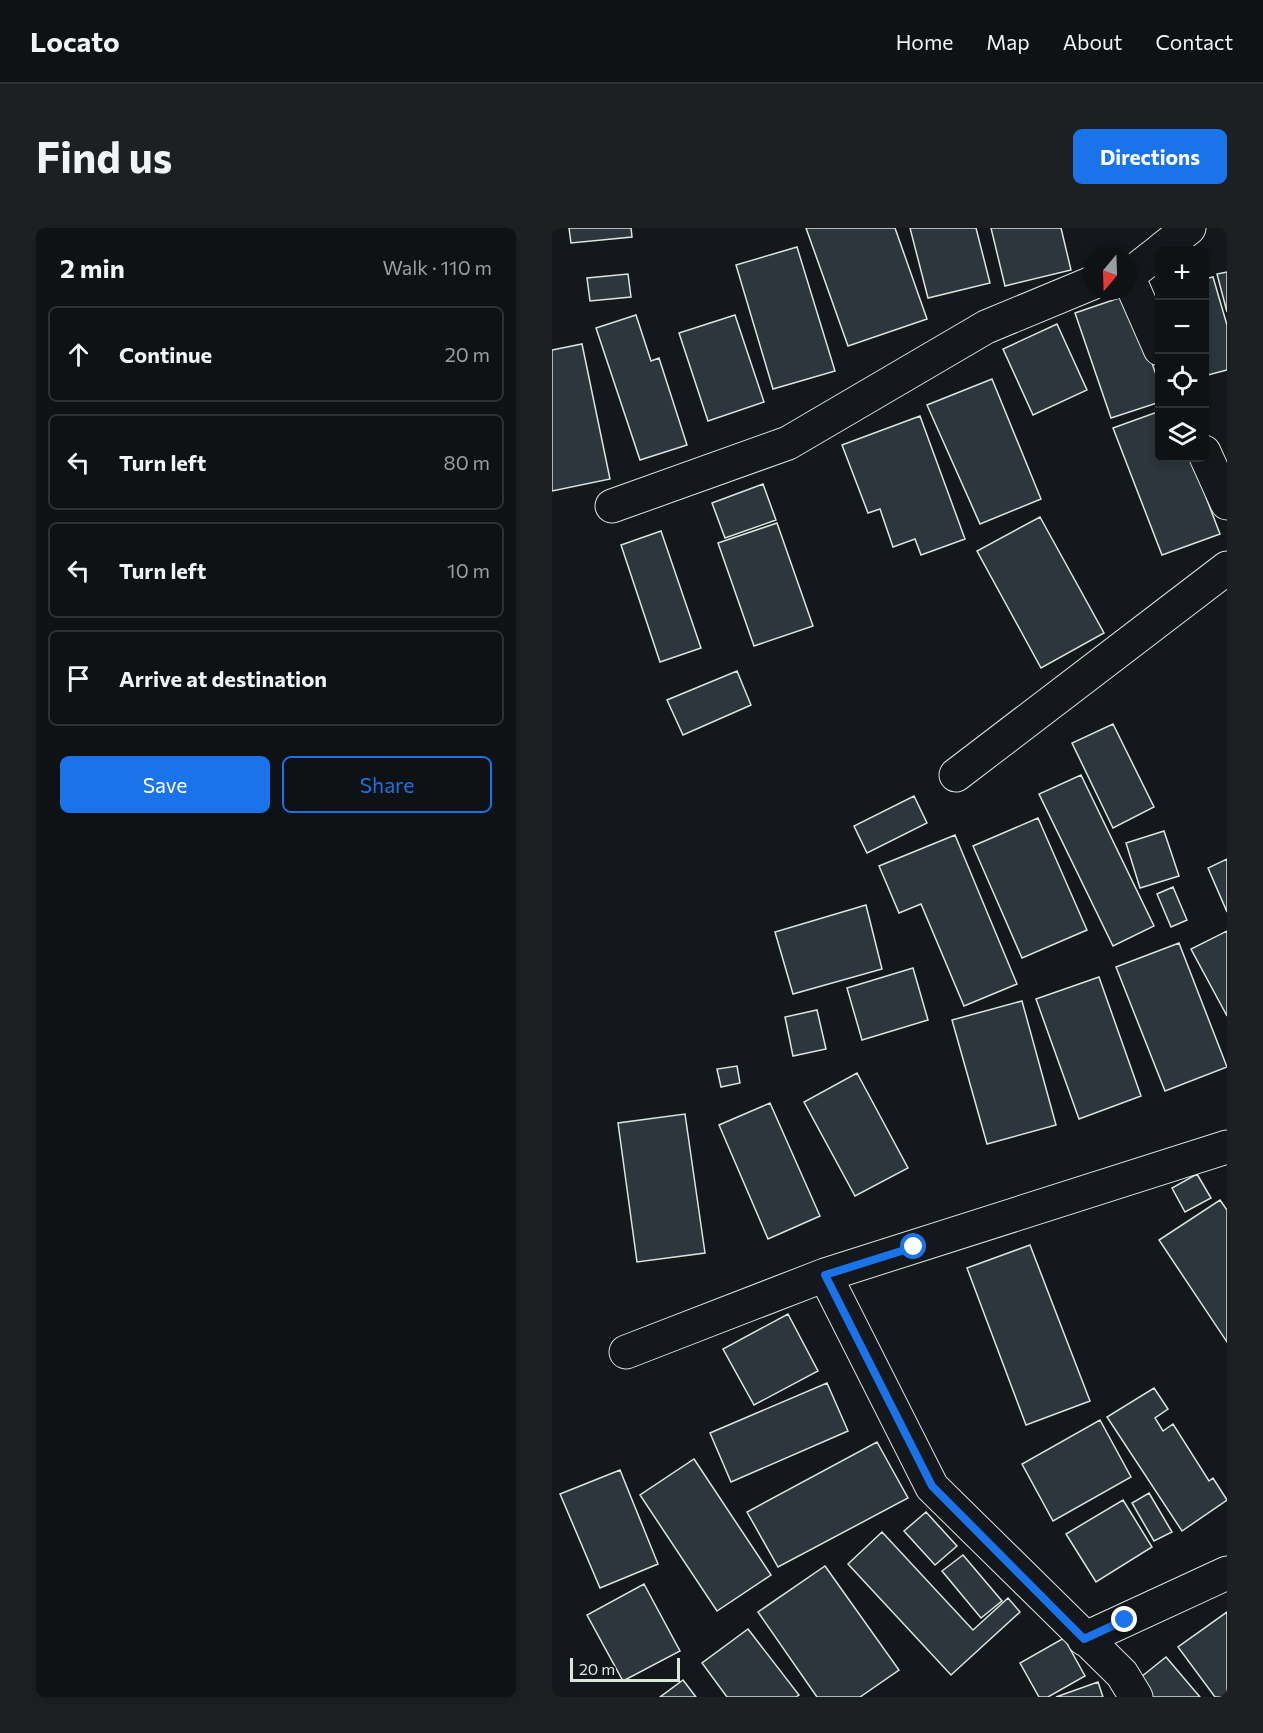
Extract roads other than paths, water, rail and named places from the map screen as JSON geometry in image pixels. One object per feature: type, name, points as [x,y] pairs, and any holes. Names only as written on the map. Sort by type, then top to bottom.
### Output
[{"type":"street","points":[[1166,246],[1189,228]]},
{"type":"street","points":[[1137,269],[1155,255]]},
{"type":"street","points":[[612,506],[788,443],[986,327],[1083,287]]},
{"type":"street","points":[[1137,297],[1155,338]]},
{"type":"street","points":[[1209,462],[1227,503]]},
{"type":"street","points":[[956,775],[1227,568]]},
{"type":"street","points":[[626,1352],[825,1275],[1227,1147]]},
{"type":"street","points":[[825,1275],[932,1486],[1084,1639],[1122,1674],[1136,1697]]},
{"type":"street","points":[[1084,1639],[1227,1573]]}]
